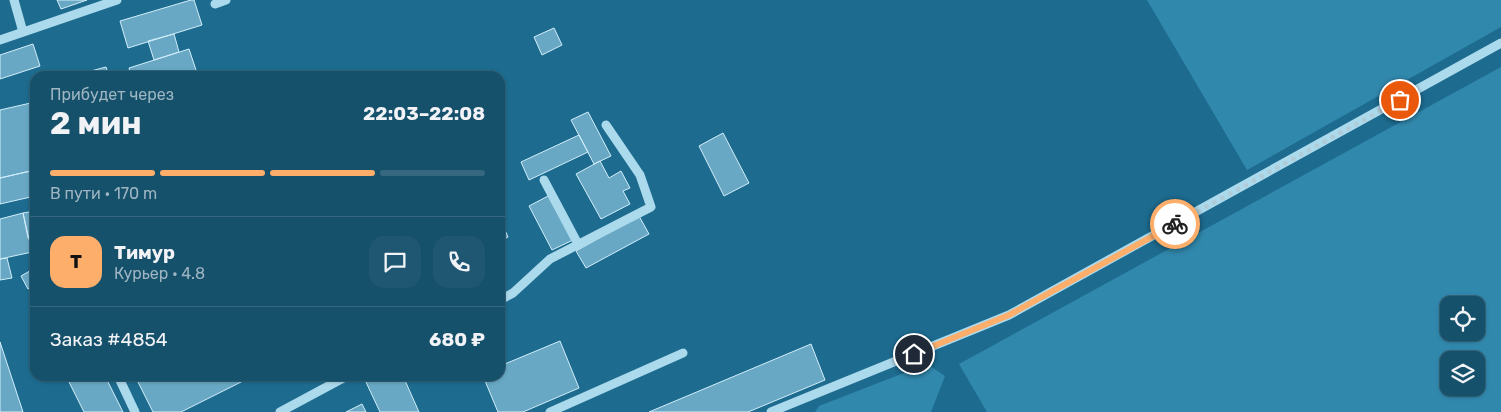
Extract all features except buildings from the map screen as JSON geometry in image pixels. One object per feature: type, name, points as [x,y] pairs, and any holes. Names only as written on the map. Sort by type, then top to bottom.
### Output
[{"type":"street","points":[[14,0],[23,32]]},
{"type":"street","points":[[0,40],[117,0]]},
{"type":"street","points":[[215,4],[226,0]]},
{"type":"street","points":[[771,412],[1009,315],[1501,43]]},
{"type":"street","points":[[505,298],[513,294],[550,259],[651,207],[640,175],[606,125]]},
{"type":"street","points":[[544,180],[578,244]]},
{"type":"street","points":[[550,412],[683,352]]},
{"type":"street","points":[[120,381],[135,412]]},
{"type":"street","points":[[280,412],[338,381]]},
{"type":"shaded area","points":[[1147,0],[1501,0],[1501,27],[1247,170]]},
{"type":"shaded area","points":[[1501,67],[1501,412],[987,412],[959,364]]},
{"type":"shaded area","points":[[927,364],[945,376],[931,412],[815,412],[819,406]]},
{"type":"way so far","points":[[1175,224],[1400,100]]},
{"type":"route","points":[[914,354],[1009,315],[1175,224]]}]
